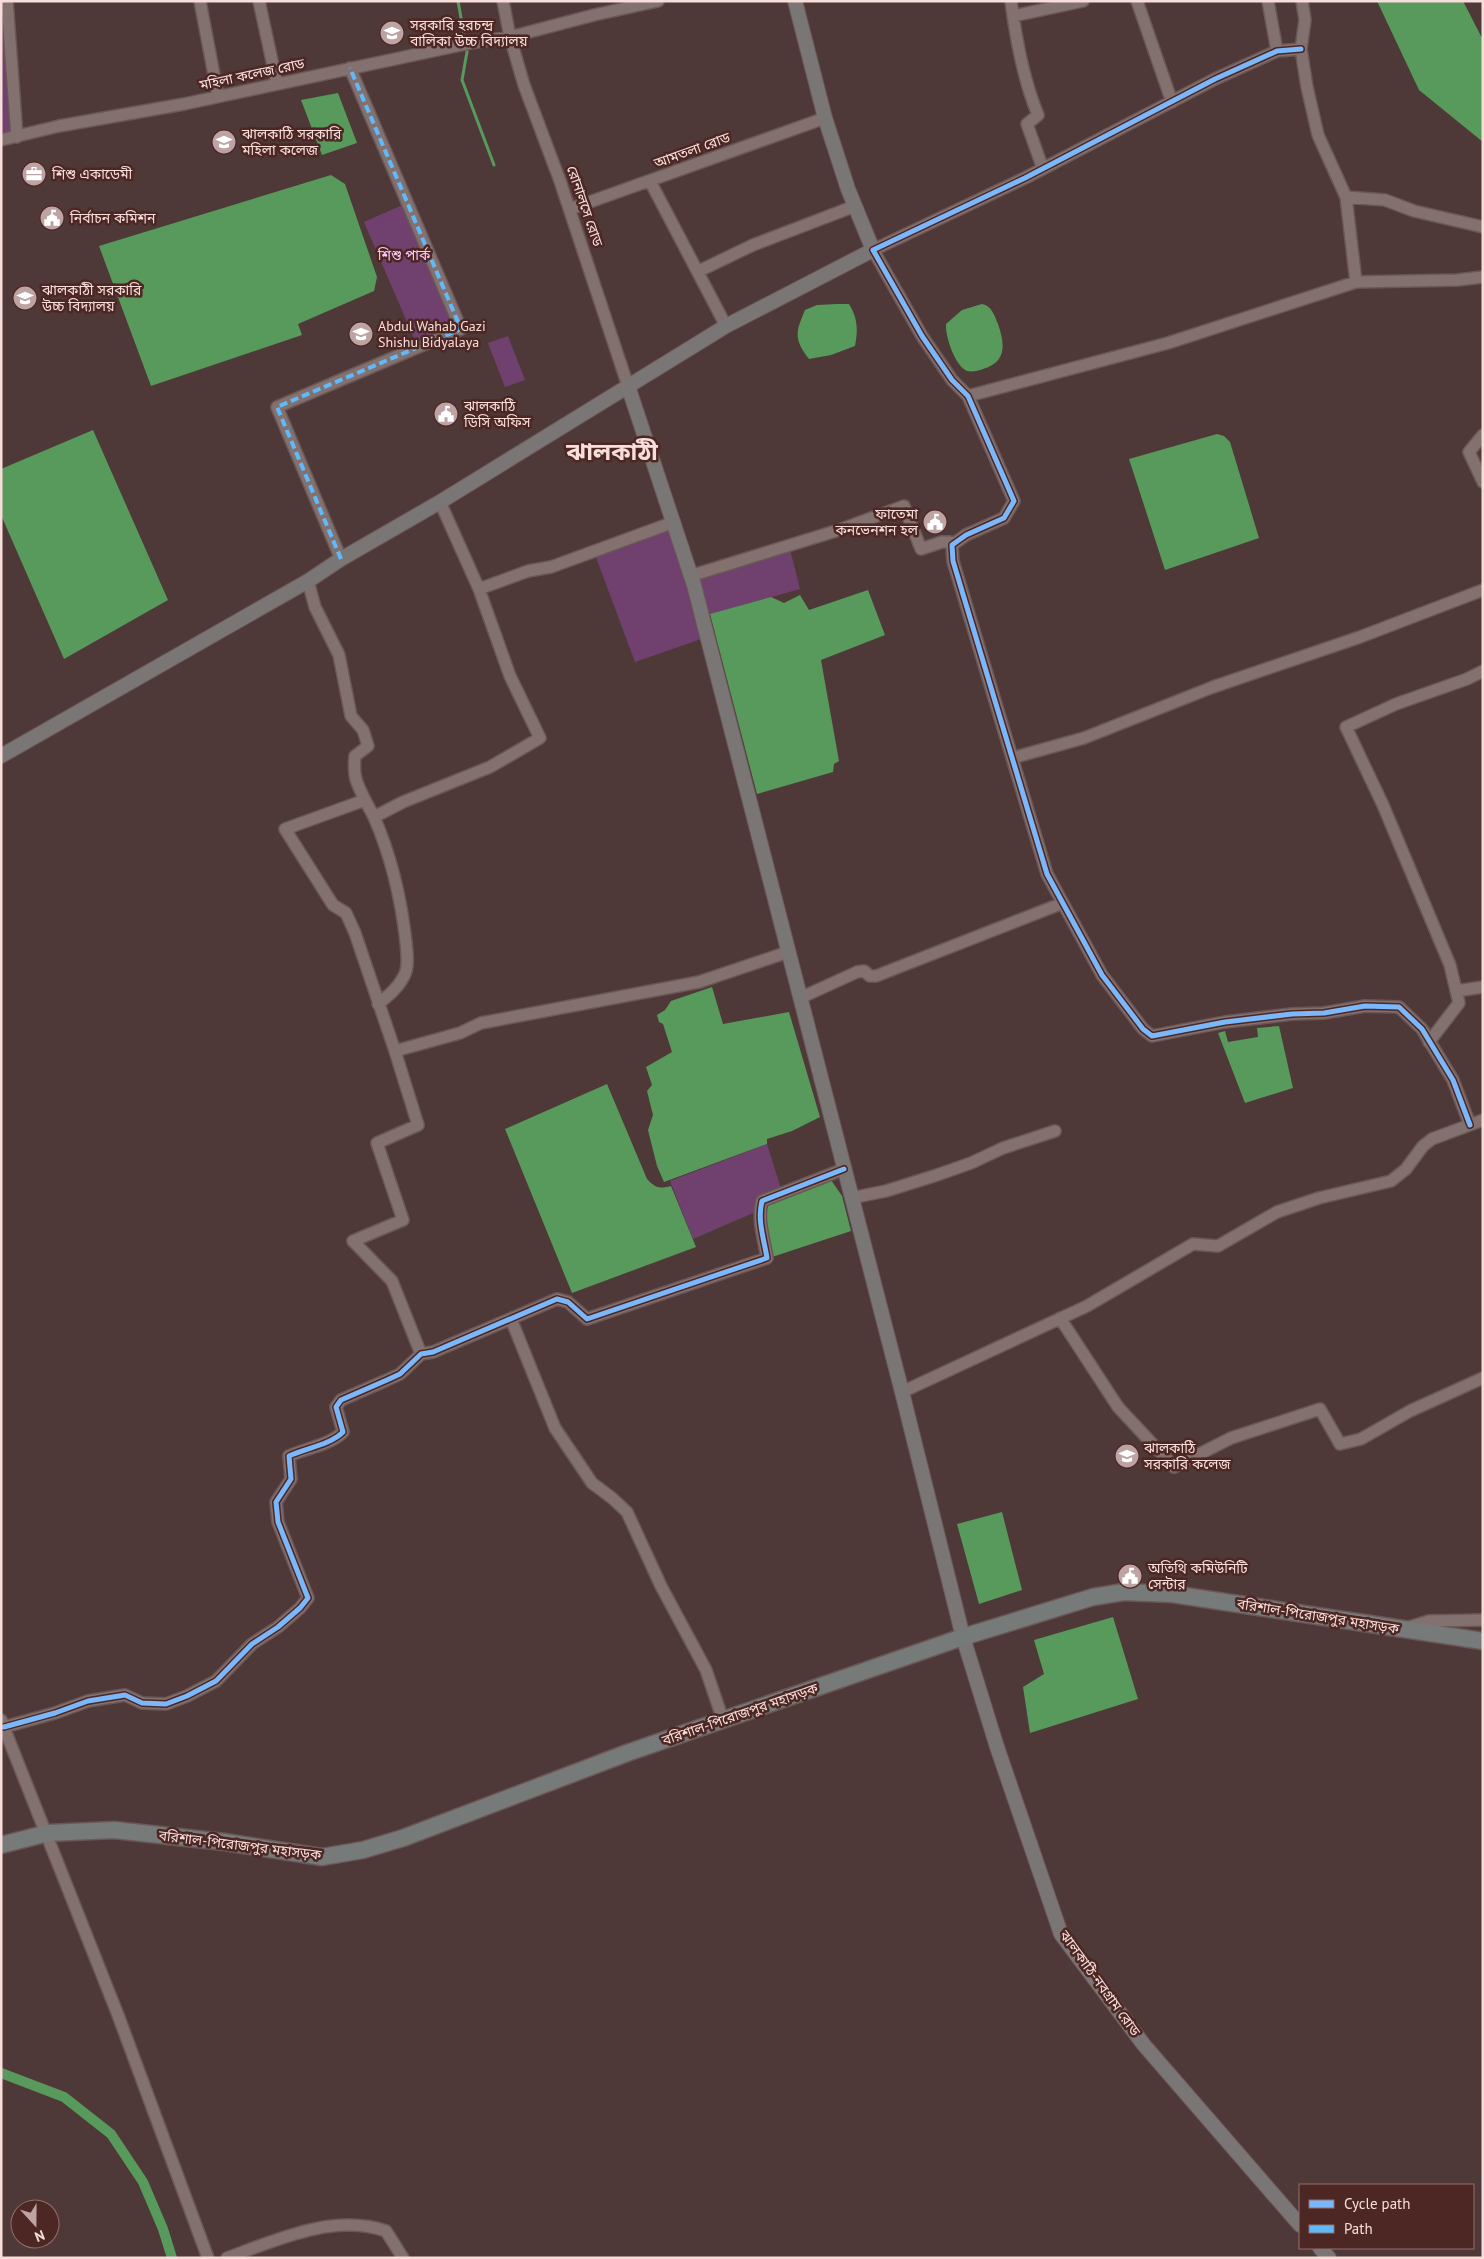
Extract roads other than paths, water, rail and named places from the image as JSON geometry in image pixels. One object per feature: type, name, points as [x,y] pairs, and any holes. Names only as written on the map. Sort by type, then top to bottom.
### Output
[{"type":"highway","name":"বরিশাল-পিরোজপুর মহাসড়ক","points":[[1,1845],[48,1833],[114,1830],[224,1842],[322,1857],[363,1850],[403,1838],[627,1753],[963,1637],[1094,1597],[1124,1592],[1172,1594],[1483,1641]]},
{"type":"main road","points":[[1,756],[308,581],[341,559],[440,502],[726,326],[873,250],[855,206],[825,118],[795,1]]},
{"type":"main road","name":"ঝালকাঠি-নবগ্রাম রোড","points":[[628,386],[674,522],[690,576],[902,1392],[963,1637],[997,1747],[1061,1934],[1144,2045],[1299,2224]]},
{"type":"street","points":[[7,1],[18,137]]},
{"type":"street","points":[[200,1],[218,96]]},
{"type":"street","points":[[259,1],[277,84]]},
{"type":"street","name":"রোনালসে রোড","points":[[503,1],[510,37],[524,85],[541,125],[628,386]]},
{"type":"street","name":"মহিলা কলেজ রোড","points":[[1,140],[59,126],[218,96],[466,44],[510,37],[594,15],[658,1]]},
{"type":"street","points":[[1011,1],[1021,58],[1038,115],[1027,124],[1043,169]]},
{"type":"street","points":[[1013,16],[1083,1]]},
{"type":"street","points":[[1137,1],[1172,102]]},
{"type":"street","points":[[1268,1],[1277,51]]},
{"type":"street","points":[[1302,1],[1305,20],[1301,49],[1318,135],[1346,197],[1356,282]]},
{"type":"street","points":[[952,545],[966,535],[1004,518],[1014,501],[968,396],[952,380],[922,336],[873,250],[1043,169],[1172,102],[1277,51],[1301,49]]},
{"type":"street","points":[[341,559],[277,407],[461,329],[350,68]]},
{"type":"street","name":"আমতলা রোড","points":[[570,209],[825,118]]},
{"type":"street","points":[[650,181],[699,271],[726,326]]},
{"type":"street","points":[[1346,197],[1386,200],[1414,211],[1483,228]]},
{"type":"street","points":[[699,271],[753,246],[855,206]]},
{"type":"street","points":[[968,396],[1168,343],[1356,282],[1457,280],[1483,277]]},
{"type":"street","points":[[1483,435],[1469,452],[1483,482]]},
{"type":"street","points":[[374,817],[403,802],[490,767],[540,738],[510,676],[479,589],[440,502]]},
{"type":"street","points":[[690,576],[839,530],[904,506],[920,549],[942,542],[950,542],[952,545]]},
{"type":"street","points":[[479,589],[528,571],[551,567],[674,522]]},
{"type":"street","points":[[952,545],[953,561],[1047,874],[1102,975],[1143,1029],[1152,1036],[1225,1022],[1264,1017],[1324,1013],[1365,1006],[1400,1007],[1422,1029],[1453,1080],[1470,1125]]},
{"type":"street","points":[[308,581],[315,607],[339,655],[351,716],[363,730],[368,746],[355,756],[353,772],[355,781],[374,817],[387,848],[397,880],[407,954],[405,975],[393,992],[378,1004]]},
{"type":"street","points":[[1012,758],[1084,738],[1213,687],[1360,637],[1483,590]]},
{"type":"street","points":[[1429,1042],[1459,1003],[1450,966],[1383,805],[1346,727],[1396,704],[1467,679],[1483,671]]},
{"type":"street","points":[[365,800],[285,828],[333,906],[346,913],[396,1051],[418,1125],[377,1143],[403,1220],[353,1241],[392,1280],[421,1354]]},
{"type":"street","points":[[800,998],[857,972],[864,971],[870,976],[876,976],[1063,903]]},
{"type":"street","points":[[396,1051],[460,1033],[481,1023],[699,982],[788,952]]},
{"type":"street","points":[[1456,991],[1483,987]]},
{"type":"street","points":[[902,1392],[1087,1306],[1193,1244],[1218,1246],[1277,1212],[1319,1198],[1391,1180],[1406,1169],[1423,1146],[1432,1139],[1483,1120]]},
{"type":"street","points":[[851,1198],[937,1175],[964,1166],[1003,1148],[1055,1131]]},
{"type":"street","points":[[208,2258],[48,1833],[2,1723],[55,1713],[88,1701],[124,1695],[142,1703],[166,1704],[187,1696],[216,1681],[252,1644],[278,1627],[300,1608],[308,1598],[278,1522],[276,1502],[291,1479],[289,1456],[304,1448],[337,1439],[344,1432],[336,1407],[341,1400],[400,1374],[421,1354],[433,1352],[557,1299],[568,1302],[587,1319],[768,1258],[761,1223],[760,1210],[762,1201],[773,1195],[844,1169]]},
{"type":"street","points":[[1060,1318],[1118,1407],[1174,1467],[1231,1438],[1320,1409],[1340,1444],[1361,1439],[1410,1411],[1483,1378]]},
{"type":"street","points":[[511,1319],[555,1428],[592,1483],[627,1512],[661,1586],[706,1670],[723,1720]]},
{"type":"street","points":[[1402,1629],[1429,1621],[1483,1620]]},
{"type":"street","points":[[226,2258],[296,2232],[357,2224],[386,2231],[403,2258]]},
{"type":"waterway","points":[[458,1],[467,52],[462,80],[494,165]]},
{"type":"waterway","points":[[1,2073],[64,2097],[111,2134],[143,2182],[163,2229],[172,2258]]},
{"type":"place","name":"সরকারি হরচন্দ্র বালিকা উচ্চ বিদ্যালয়","points":[[392,33]]},
{"type":"place","name":"ঝালকাঠি সরকারি মহিলা কলেজ","points":[[224,142]]},
{"type":"place","name":"শিশু একাডেমী","points":[[34,174]]},
{"type":"place","name":"নির্বাচন কমিশন","points":[[52,218]]},
{"type":"place","name":"ঝালকাঠী সরকারি উচ্চ বিদ্যালয়","points":[[25,298]]},
{"type":"place","name":"Abdul Wahab Gazi Shishu Bidyalaya","points":[[361,334]]},
{"type":"place","name":"ঝালকাঠি ডিসি অফিস","points":[[446,414]]},
{"type":"place","name":"ফাতেমা কনভেনশন হল","points":[[935,522]]},
{"type":"place","name":"ঝালকাঠি সরকারি কলেজ","points":[[1127,1456]]},
{"type":"place","name":"অতিথি কমিউনিটি সেন্টার","points":[[1130,1576]]},
{"type":"district","name":"ঝালকাঠী","points":[[612,451]]},
{"type":"park label","name":"শিশু পার্ক","points":[[404,255]]}]
